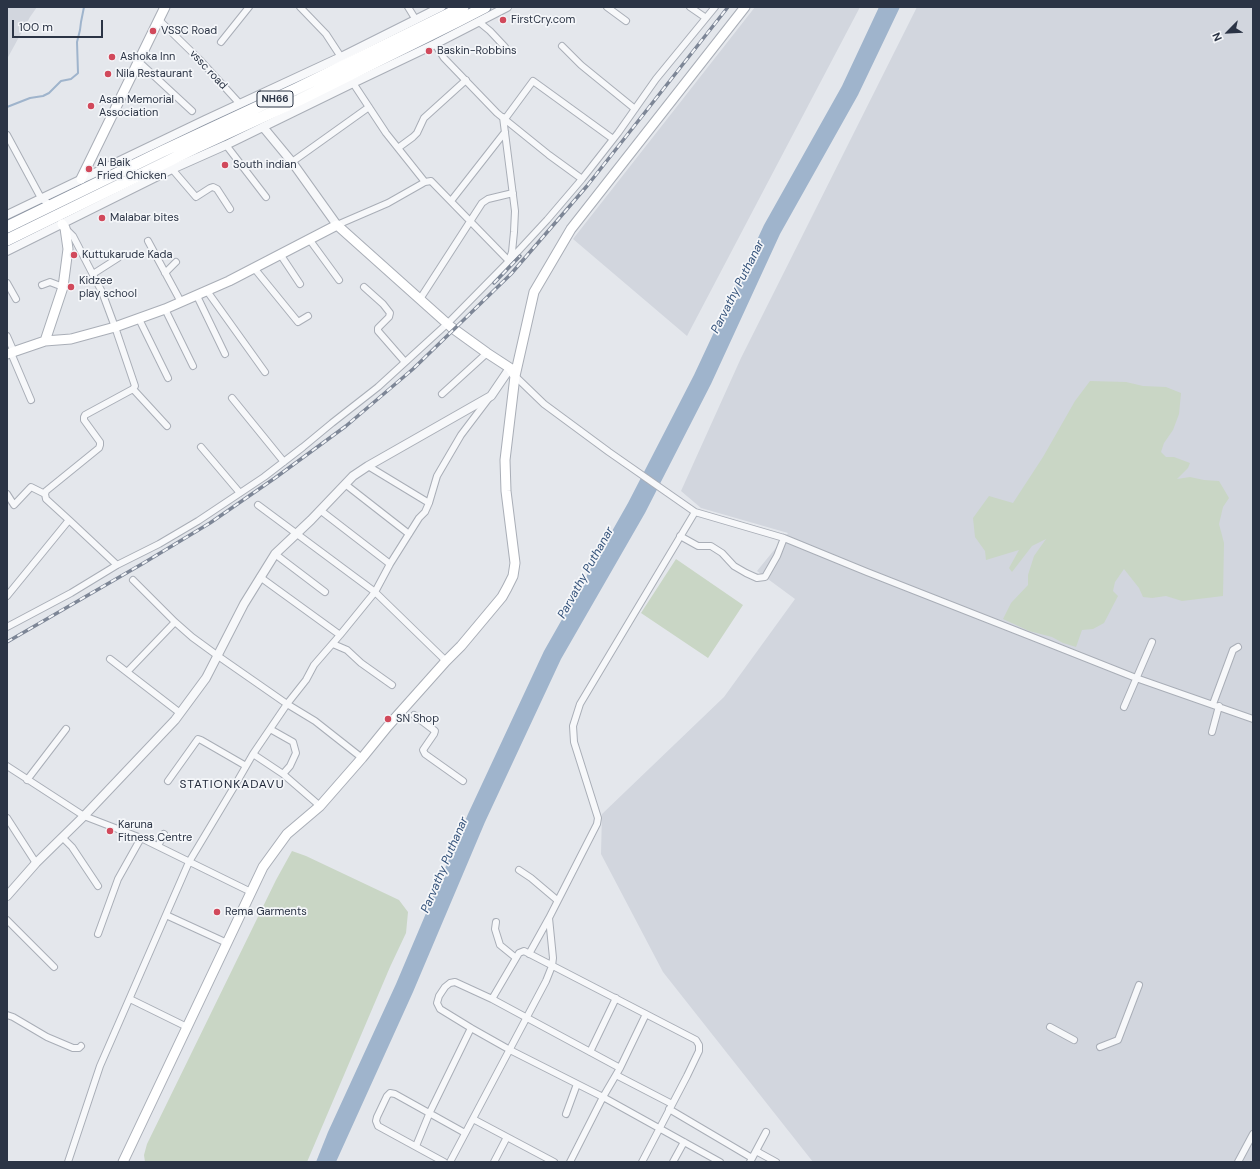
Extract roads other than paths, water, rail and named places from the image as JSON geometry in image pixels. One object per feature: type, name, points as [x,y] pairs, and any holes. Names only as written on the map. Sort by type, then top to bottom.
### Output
[{"type":"highway","name":"NH66","points":[[7,240],[59,218],[88,193],[160,152],[303,86],[463,7]]},
{"type":"highway","name":"NH66","points":[[88,193],[299,100],[458,22],[485,7]]},
{"type":"highway","name":"NH66","points":[[7,228],[59,218]]},
{"type":"main road","points":[[88,193],[138,61],[165,7]]},
{"type":"main road","points":[[123,1162],[263,867],[287,834],[320,806],[388,726],[461,646],[502,597],[513,576],[515,563],[506,491],[505,460],[513,372],[534,292],[571,229],[745,7]]},
{"type":"main road","points":[[45,341],[63,287],[68,249],[59,218]]},
{"type":"main road","points":[[11,353],[45,341],[71,339],[115,327],[165,309],[197,296],[337,225],[448,323],[513,372]]},
{"type":"street","points":[[221,42],[249,7]]},
{"type":"street","points":[[300,7],[326,34],[341,57]]},
{"type":"street","points":[[408,7],[416,20]]},
{"type":"street","points":[[7,251],[59,218],[88,193],[198,123],[341,57],[440,7]]},
{"type":"street","points":[[7,215],[42,198],[88,193],[172,169],[226,145],[435,44],[507,7]]},
{"type":"street","points":[[607,7],[626,21]]},
{"type":"street","points":[[690,7],[706,18]]},
{"type":"street","points":[[7,627],[71,593],[117,565],[159,544],[240,494],[284,462],[378,386],[448,323],[547,220],[582,179],[656,79],[715,7]]},
{"type":"street","name":"vssc road","points":[[158,19],[200,60],[240,104]]},
{"type":"street","points":[[479,22],[505,47]]},
{"type":"street","points":[[435,44],[444,58],[480,96],[549,155],[582,179]]},
{"type":"street","points":[[562,46],[581,65],[635,109]]},
{"type":"street","points":[[138,61],[192,111]]},
{"type":"street","points":[[398,148],[414,137],[421,121],[466,80]]},
{"type":"street","points":[[509,261],[512,252],[515,211],[504,118],[533,81],[613,139]]},
{"type":"street","points":[[353,83],[398,148],[425,182]]},
{"type":"street","points":[[292,162],[369,107]]},
{"type":"street","points":[[263,127],[292,162],[337,225],[388,203],[425,182],[431,182],[434,183],[509,261]]},
{"type":"street","points":[[451,201],[505,132]]},
{"type":"street","points":[[7,134],[42,198],[73,236],[93,274],[102,292],[135,384],[133,389],[85,415],[84,420],[100,442],[99,448],[46,491],[45,494]]},
{"type":"street","points":[[226,145],[266,198]]},
{"type":"street","points":[[172,169],[196,197],[213,187],[230,209]]},
{"type":"street","points":[[420,299],[479,206],[485,200],[513,193]]},
{"type":"street","points":[[308,239],[339,280]]},
{"type":"street","points":[[148,241],[181,302]]},
{"type":"street","points":[[280,254],[300,284]]},
{"type":"street","points":[[93,274],[118,258]]},
{"type":"street","points":[[165,272],[176,262]]},
{"type":"street","points":[[254,268],[298,322],[308,316]]},
{"type":"street","points":[[42,285],[50,282],[63,287]]},
{"type":"street","points":[[7,283],[16,299]]},
{"type":"street","points":[[364,287],[383,304],[390,313],[378,328],[378,331],[405,362]]},
{"type":"street","points":[[207,291],[265,372]]},
{"type":"street","points":[[197,296],[225,354]]},
{"type":"street","points":[[165,309],[193,366]]},
{"type":"street","points":[[139,319],[168,378]]},
{"type":"street","points":[[7,336],[11,353],[32,400]]},
{"type":"street","points":[[442,394],[487,353]]},
{"type":"street","points":[[68,1162],[100,1066],[189,862],[253,754],[287,704],[306,680],[314,665],[375,592],[390,564],[429,503],[437,476],[460,435],[491,396],[513,372],[544,404],[694,512],[784,538],[1136,678],[1253,719]]},
{"type":"street","points":[[133,389],[167,426]]},
{"type":"street","points":[[7,896],[36,863],[84,816],[175,720],[206,678],[244,604],[275,554],[353,476],[491,396]]},
{"type":"street","points":[[232,398],[284,462]]},
{"type":"street","points":[[201,447],[240,494]]},
{"type":"street","points":[[368,466],[429,503]]},
{"type":"street","points":[[345,484],[409,534]]},
{"type":"street","points":[[7,494],[14,505],[31,487],[45,494],[46,499],[117,565]]},
{"type":"street","points":[[258,505],[375,592],[446,661]]},
{"type":"street","points":[[320,510],[390,564]]},
{"type":"street","points":[[529,954],[597,824],[598,818],[574,742],[573,726],[580,704],[694,512]]},
{"type":"street","points":[[7,596],[69,520]]},
{"type":"street","points":[[680,536],[698,546],[711,546],[722,553],[734,566],[757,578],[765,577],[777,556],[784,538]]},
{"type":"street","points":[[275,554],[325,592]]},
{"type":"street","points":[[260,577],[340,635]]},
{"type":"street","points":[[133,580],[175,622],[218,656],[315,722],[362,758]]},
{"type":"street","points":[[127,672],[175,622]]},
{"type":"street","points":[[1124,707],[1152,642]]},
{"type":"street","points":[[333,644],[347,650],[361,663],[392,685]]},
{"type":"street","points":[[1213,704],[1233,650],[1238,647]]},
{"type":"street","points":[[110,659],[180,713]]},
{"type":"street","points":[[1212,732],[1219,706]]},
{"type":"street","points":[[414,716],[435,731],[423,750],[425,754],[463,781]]},
{"type":"street","points":[[27,780],[66,729]]},
{"type":"street","points":[[270,729],[293,742],[296,753],[290,766],[283,774]]},
{"type":"street","points":[[168,781],[198,739],[246,766]]},
{"type":"street","points":[[253,754],[283,774],[320,806]]},
{"type":"street","points":[[7,766],[84,816],[141,838],[251,892]]},
{"type":"street","points":[[7,818],[36,863]]},
{"type":"street","points":[[158,846],[164,834]]},
{"type":"street","points":[[62,837],[72,848],[98,886]]},
{"type":"street","points":[[98,934],[118,879],[141,838]]},
{"type":"street","points":[[519,870],[558,900]]},
{"type":"street","points":[[166,915],[227,943]]},
{"type":"street","points":[[450,1162],[546,981],[552,966],[553,958],[549,918]]},
{"type":"street","points":[[7,920],[54,967]]},
{"type":"street","points":[[496,922],[495,929],[500,945],[516,958]]},
{"type":"street","points":[[492,1000],[519,953],[522,952],[529,954],[693,1038],[700,1045],[699,1051],[642,1162]]},
{"type":"street","points":[[620,1068],[455,982],[450,983],[445,987],[437,1000],[440,1009],[471,1028],[720,1162]]},
{"type":"street","points":[[1100,1047],[1118,1040],[1139,985]]},
{"type":"street","points":[[590,1052],[616,998]]},
{"type":"street","points":[[130,999],[187,1027]]},
{"type":"street","points":[[570,1162],[620,1068],[646,1014]]},
{"type":"street","points":[[7,1015],[47,1037],[73,1048],[79,1048],[81,1046]]},
{"type":"street","points":[[1050,1027],[1074,1040]]},
{"type":"street","points":[[416,1146],[430,1112],[471,1028]]},
{"type":"street","points":[[616,1075],[671,1107],[751,1160],[766,1132]]},
{"type":"street","points":[[566,1114],[577,1084]]},
{"type":"street","points":[[444,1162],[378,1126],[376,1121],[377,1117],[387,1096],[390,1093],[395,1094],[430,1112],[465,1133]]},
{"type":"street","points":[[473,1119],[554,1162]]},
{"type":"street","points":[[1238,1162],[1253,1134]]},
{"type":"street","points":[[494,1162],[507,1137]]},
{"type":"street","points":[[673,1162],[684,1142]]},
{"type":"street","points":[[756,1151],[776,1162]]},
{"type":"water","name":"Parvathy Puthanar","points":[[879,7],[900,7],[858,95],[780,234],[711,384],[645,513],[561,659],[485,822],[413,992],[336,1162],[316,1162],[328,1132],[396,984],[468,814],[544,651],[628,503],[694,375],[764,225],[842,86]]},
{"type":"waterway","points":[[7,107],[30,98],[43,96],[49,93],[61,81],[71,79],[78,73],[77,42],[84,7]]},
{"type":"railway","points":[[7,642],[210,523],[346,426],[413,369],[511,274],[587,186],[728,7]]},
{"type":"railway","points":[[494,283],[520,256]]},
{"type":"place","name":"FirstCry.com","points":[[503,20]]},
{"type":"place","name":"VSSC Road","points":[[153,31]]},
{"type":"place","name":"Baskin-Robbins","points":[[429,51]]},
{"type":"place","name":"Ashoka Inn","points":[[112,57]]},
{"type":"place","name":"Nila Restaurant","points":[[108,74]]},
{"type":"place","name":"Asan Memorial Association","points":[[91,106]]},
{"type":"place","name":"South indian","points":[[225,165]]},
{"type":"place","name":"Al Baik Fried Chicken","points":[[89,169]]},
{"type":"place","name":"Malabar bites","points":[[102,218]]},
{"type":"place","name":"Kuttukarude Kada","points":[[74,255]]},
{"type":"place","name":"Kidzee play school","points":[[71,287]]},
{"type":"place","name":"SN Shop","points":[[388,719]]},
{"type":"place","name":"Karuna Fitness Centre","points":[[110,831]]},
{"type":"place","name":"Rema Garments","points":[[217,912]]},
{"type":"district","name":"STATIONKADAVU","points":[[232,785]]}]
